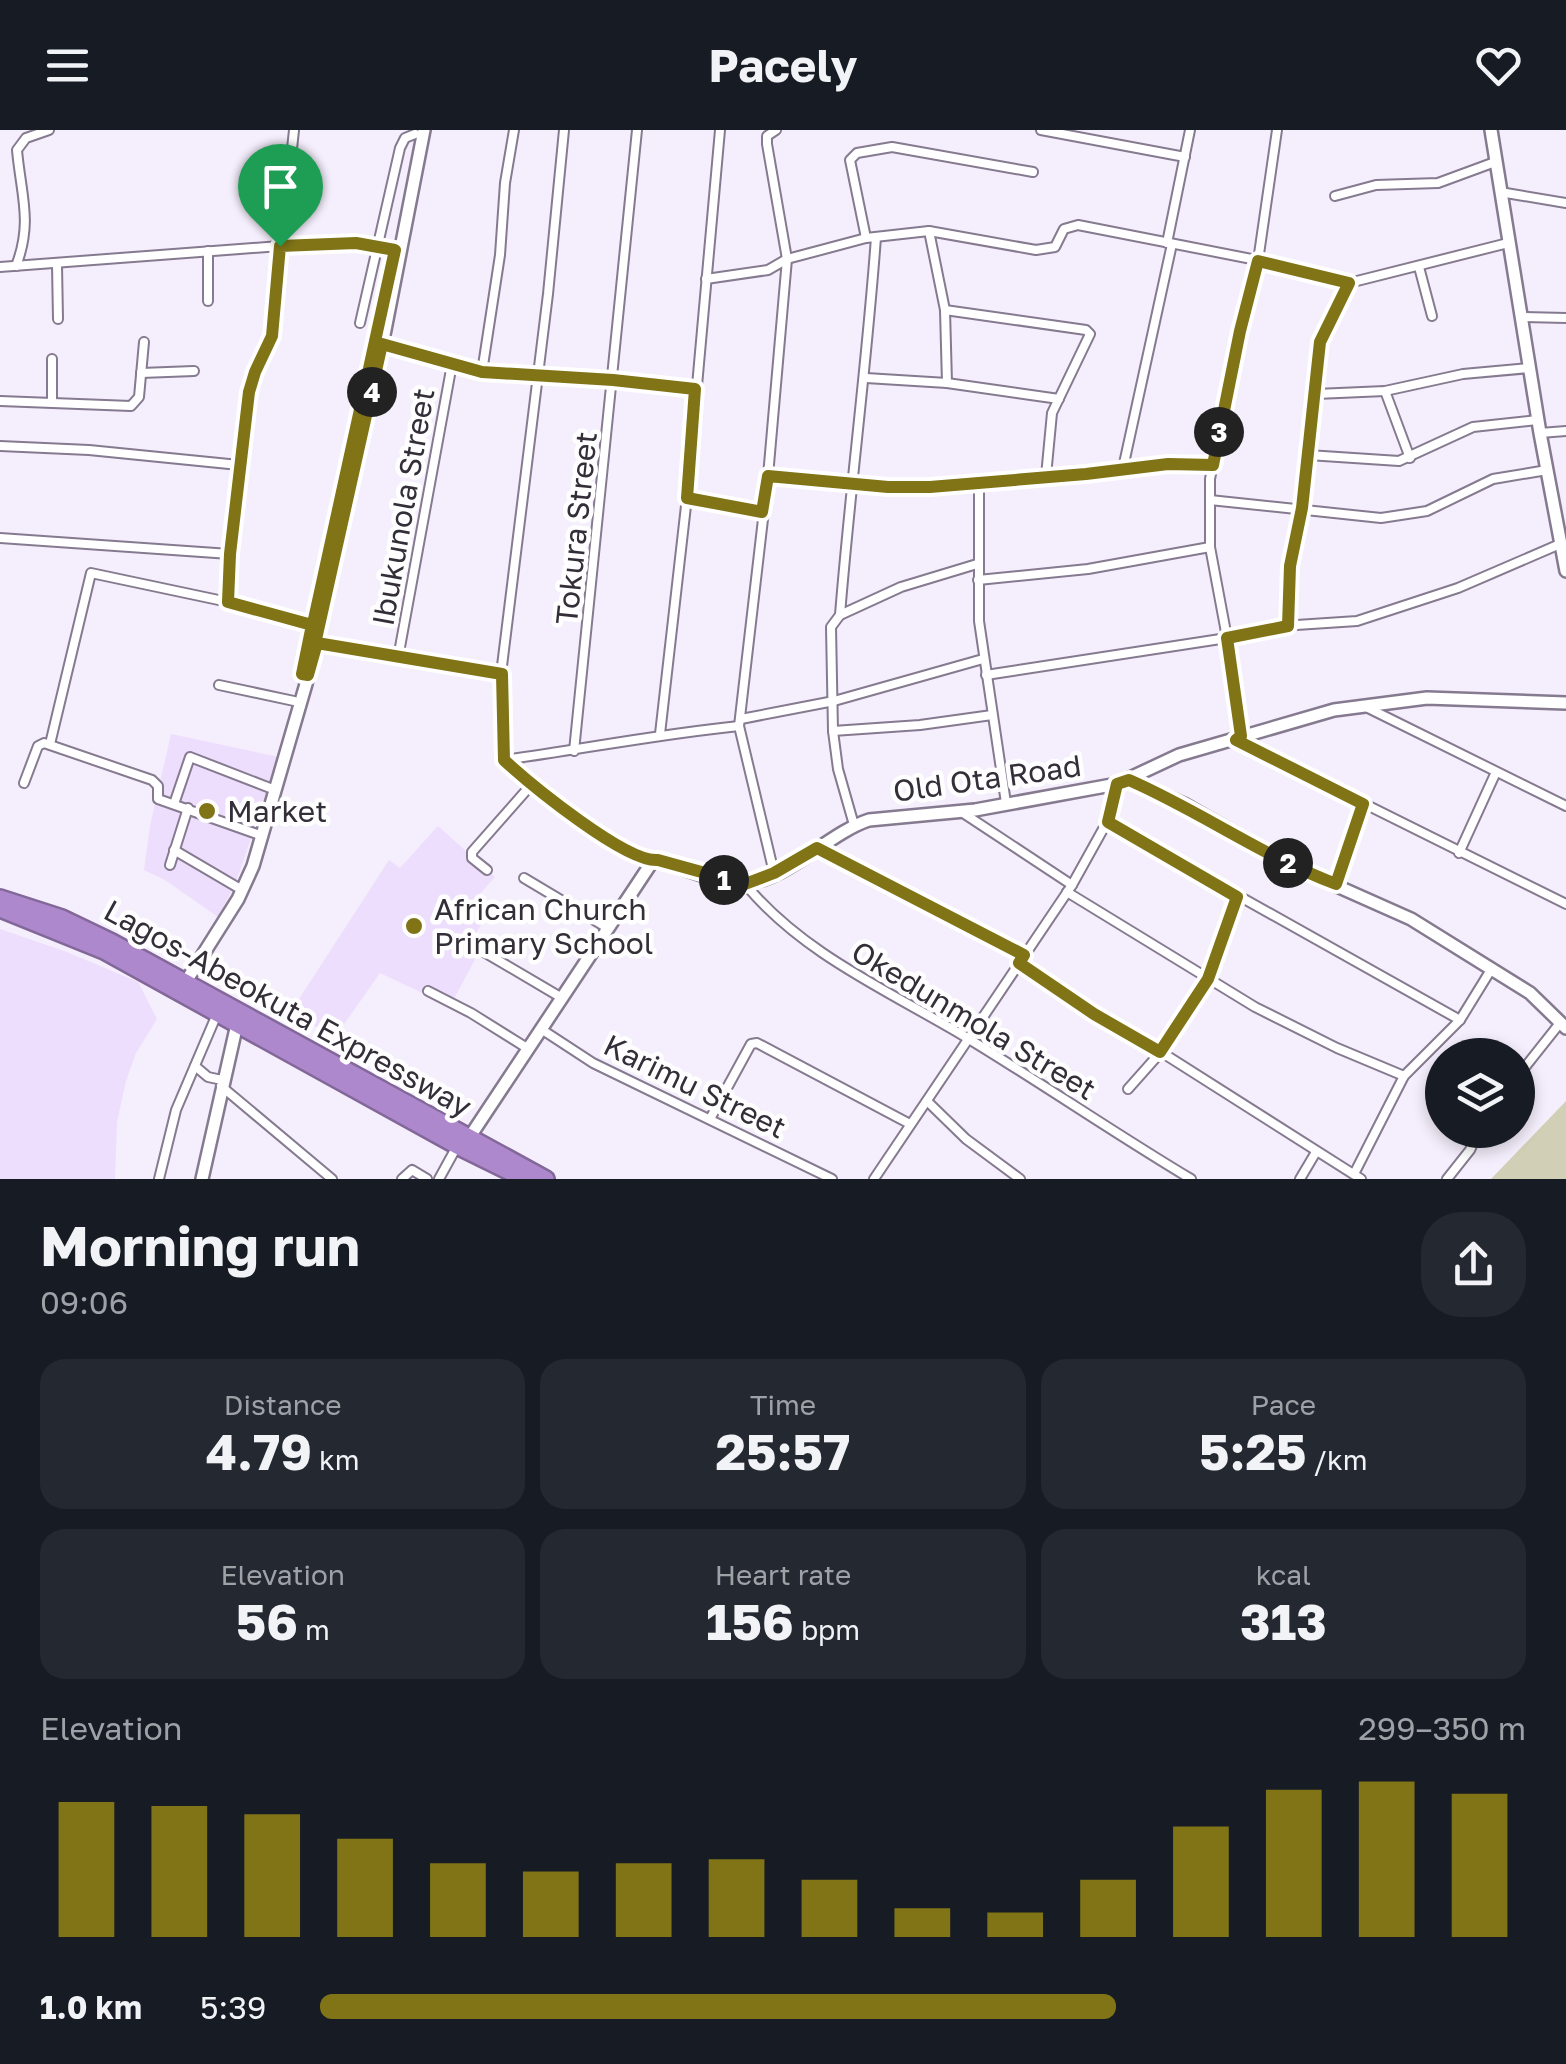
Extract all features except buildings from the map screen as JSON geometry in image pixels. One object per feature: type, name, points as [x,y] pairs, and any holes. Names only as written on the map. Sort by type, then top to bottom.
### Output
[{"type":"highway","name":"Lagos-Abeokuta Expressway","points":[[0,898],[62,918],[182,981],[524,1179]]},
{"type":"highway","name":"Lagos-Abeokuta Expressway","points":[[0,909],[104,951],[463,1142],[546,1179]]},
{"type":"street","points":[[16,266],[26,239],[17,150],[26,138],[49,130]]},
{"type":"street","points":[[228,602],[249,392],[272,336],[294,130]]},
{"type":"street","points":[[482,372],[514,130]]},
{"type":"street","points":[[564,130],[502,674],[504,760],[597,833],[651,861],[745,884]]},
{"type":"street","name":"Tokura Street","points":[[574,750],[637,130]]},
{"type":"street","points":[[660,734],[687,498],[720,130]]},
{"type":"street","points":[[774,873],[740,722],[768,476],[787,259],[767,144],[767,136],[776,130]]},
{"type":"street","points":[[1041,130],[1186,157]]},
{"type":"street","points":[[1123,468],[1190,130]]},
{"type":"street","points":[[1277,130],[1258,261],[1213,465],[1210,500],[1210,548],[1227,638],[1238,738],[1566,904]]},
{"type":"street","points":[[1492,130],[1538,426],[1561,517],[1560,544],[1566,571]]},
{"type":"street","points":[[360,323],[402,141],[418,131]]},
{"type":"street","points":[[182,981],[238,898],[252,866],[305,674],[312,625],[418,131]]},
{"type":"street","points":[[182,981],[237,887],[257,834],[294,700],[317,643],[382,344],[418,131]]},
{"type":"street","points":[[866,238],[850,160],[858,153],[892,147],[1033,172]]},
{"type":"street","points":[[1334,196],[1376,185],[1438,183],[1496,162]]},
{"type":"street","points":[[1500,192],[1566,203]]},
{"type":"street","points":[[706,278],[768,270],[787,259],[866,238],[929,230],[1036,250],[1054,247],[1069,226],[1170,243],[1349,283],[1508,243]]},
{"type":"street","points":[[929,230],[945,310],[947,383]]},
{"type":"street","points":[[840,615],[866,378],[876,237]]},
{"type":"street","points":[[0,268],[280,246],[376,245],[395,250]]},
{"type":"street","points":[[208,251],[208,302]]},
{"type":"street","points":[[57,265],[58,319]]},
{"type":"street","points":[[1419,267],[1432,316]]},
{"type":"street","points":[[1288,626],[1290,566],[1302,508],[1320,342],[1349,283]]},
{"type":"street","points":[[366,292],[384,296]]},
{"type":"street","points":[[945,310],[1086,330],[1090,339],[1050,422],[1046,476]]},
{"type":"street","points":[[1522,317],[1566,318]]},
{"type":"street","points":[[0,402],[131,406],[139,398],[144,342]]},
{"type":"street","points":[[382,344],[482,372],[695,389]]},
{"type":"street","points":[[52,359],[52,402]]},
{"type":"street","name":"Ibukunola Street","points":[[398,658],[452,364]]},
{"type":"street","points":[[1316,394],[1385,391],[1463,374],[1530,368]]},
{"type":"street","points":[[141,373],[194,371]]},
{"type":"street","points":[[866,378],[947,383],[1059,399]]},
{"type":"street","points":[[1385,391],[1410,458]]},
{"type":"street","points":[[1308,454],[1384,462],[1410,458],[1472,427],[1538,426],[1566,430]]},
{"type":"street","points":[[0,446],[239,465]]},
{"type":"street","points":[[768,476],[930,487],[1192,462],[1213,465]]},
{"type":"street","points":[[1210,500],[1368,518],[1436,507],[1492,479],[1547,470]]},
{"type":"street","points":[[979,481],[977,564],[984,659],[1006,803]]},
{"type":"street","points":[[687,498],[762,512]]},
{"type":"street","points":[[0,538],[230,554]]},
{"type":"street","points":[[986,675],[1288,626],[1357,621],[1449,591],[1560,544]]},
{"type":"street","points":[[978,580],[1088,569],[1210,548]]},
{"type":"street","points":[[854,825],[838,769],[833,730],[831,627],[854,606],[977,564]]},
{"type":"street","points":[[50,744],[91,573],[228,602],[312,625]]},
{"type":"street","points":[[317,643],[502,674]]},
{"type":"street","points":[[504,760],[740,722],[834,701],[984,659]]},
{"type":"street","points":[[218,685],[294,700]]},
{"type":"street","name":"Old Ota Road","points":[[745,884],[774,873],[854,825],[887,816],[960,811],[1123,782],[1178,755],[1309,716],[1427,698],[1566,703]]},
{"type":"street","points":[[1364,706],[1566,806]]},
{"type":"street","points":[[833,730],[920,725],[992,715]]},
{"type":"street","points":[[24,782],[38,746],[50,744],[152,780],[158,786],[158,799],[257,834]]},
{"type":"street","points":[[174,804],[190,757],[270,788]]},
{"type":"street","points":[[1459,853],[1496,772]]},
{"type":"street","points":[[876,1178],[1069,888],[1108,822],[1123,782],[1184,804],[1294,867],[1411,919],[1530,993],[1563,1026],[1535,1057]]},
{"type":"street","points":[[487,870],[472,858],[472,852],[531,785]]},
{"type":"street","points":[[1336,884],[1363,804]]},
{"type":"street","points":[[170,864],[188,808]]},
{"type":"street","points":[[960,811],[1208,979],[1336,1048],[1404,1076]]},
{"type":"street","points":[[1108,822],[1460,1020]]},
{"type":"street","points":[[817,848],[1022,959],[1094,1014],[1358,1177],[1404,1076],[1460,1020],[1492,968]]},
{"type":"street","points":[[174,850],[237,887]]},
{"type":"street","points":[[439,1179],[651,861]]},
{"type":"street","points":[[524,878],[606,928]]},
{"type":"street","name":"Okedunmola Street","points":[[745,884],[780,922],[811,947],[966,1038],[1191,1179]]},
{"type":"street","points":[[1128,1089],[1160,1052],[1208,979],[1237,897]]},
{"type":"street","points":[[484,952],[562,998]]},
{"type":"street","points":[[428,991],[527,1048]]},
{"type":"street","points":[[160,1179],[172,1124],[217,1014]]},
{"type":"street","points":[[205,1178],[237,1024]]},
{"type":"street","name":"Karimu Street","points":[[541,1030],[594,1063],[832,1179]]},
{"type":"street","points":[[710,1119],[751,1044],[757,1044],[910,1124]]},
{"type":"street","points":[[195,1066],[222,1083],[332,1179]]},
{"type":"street","points":[[927,1101],[966,1139],[1020,1179]]},
{"type":"street","points":[[1447,1179],[1471,1148]]},
{"type":"street","points":[[1300,1179],[1316,1152]]},
{"type":"street","points":[[402,1179],[412,1170],[427,1179]]},
{"type":"shaded area","name":"Market","points":[[171,734],[279,757],[235,885],[218,917],[144,870]]},
{"type":"shaded area","name":"African Church Primary School","points":[[438,826],[495,877],[477,897],[492,909],[469,943],[479,952],[450,1006],[380,973],[335,1037],[290,1013],[389,860],[400,868]]},
{"type":"shaded area","points":[[0,929],[138,982],[157,1019],[136,1053],[126,1081],[117,1122],[115,1179],[0,1179]]},
{"type":"shaded area","points":[[1566,1101],[1566,1179],[1491,1179],[1521,1148],[1535,1148],[1535,1133]]},
{"type":"place","name":"Market","points":[[207,811]]},
{"type":"place","name":"African Church Primary School","points":[[414,926]]},
{"type":"route","points":[[280,246],[272,336],[249,392],[228,602],[312,625],[302,674],[308,675],[317,643],[502,674],[504,760],[531,785],[614,844],[651,861],[745,884],[774,873],[817,848],[1024,955],[1019,963],[1094,1014],[1160,1052],[1208,979],[1237,897],[1108,822],[1117,784],[1129,780],[1184,804],[1294,867],[1336,884],[1363,804],[1236,740],[1241,736],[1227,638],[1266,627],[1288,626],[1290,566],[1302,508],[1320,342],[1349,283],[1258,261],[1213,465],[1192,462],[930,487],[768,476],[762,512],[687,498],[695,389],[482,372],[382,344],[308,675],[302,674],[311,641],[312,625],[395,250],[356,243],[280,246]]}]
